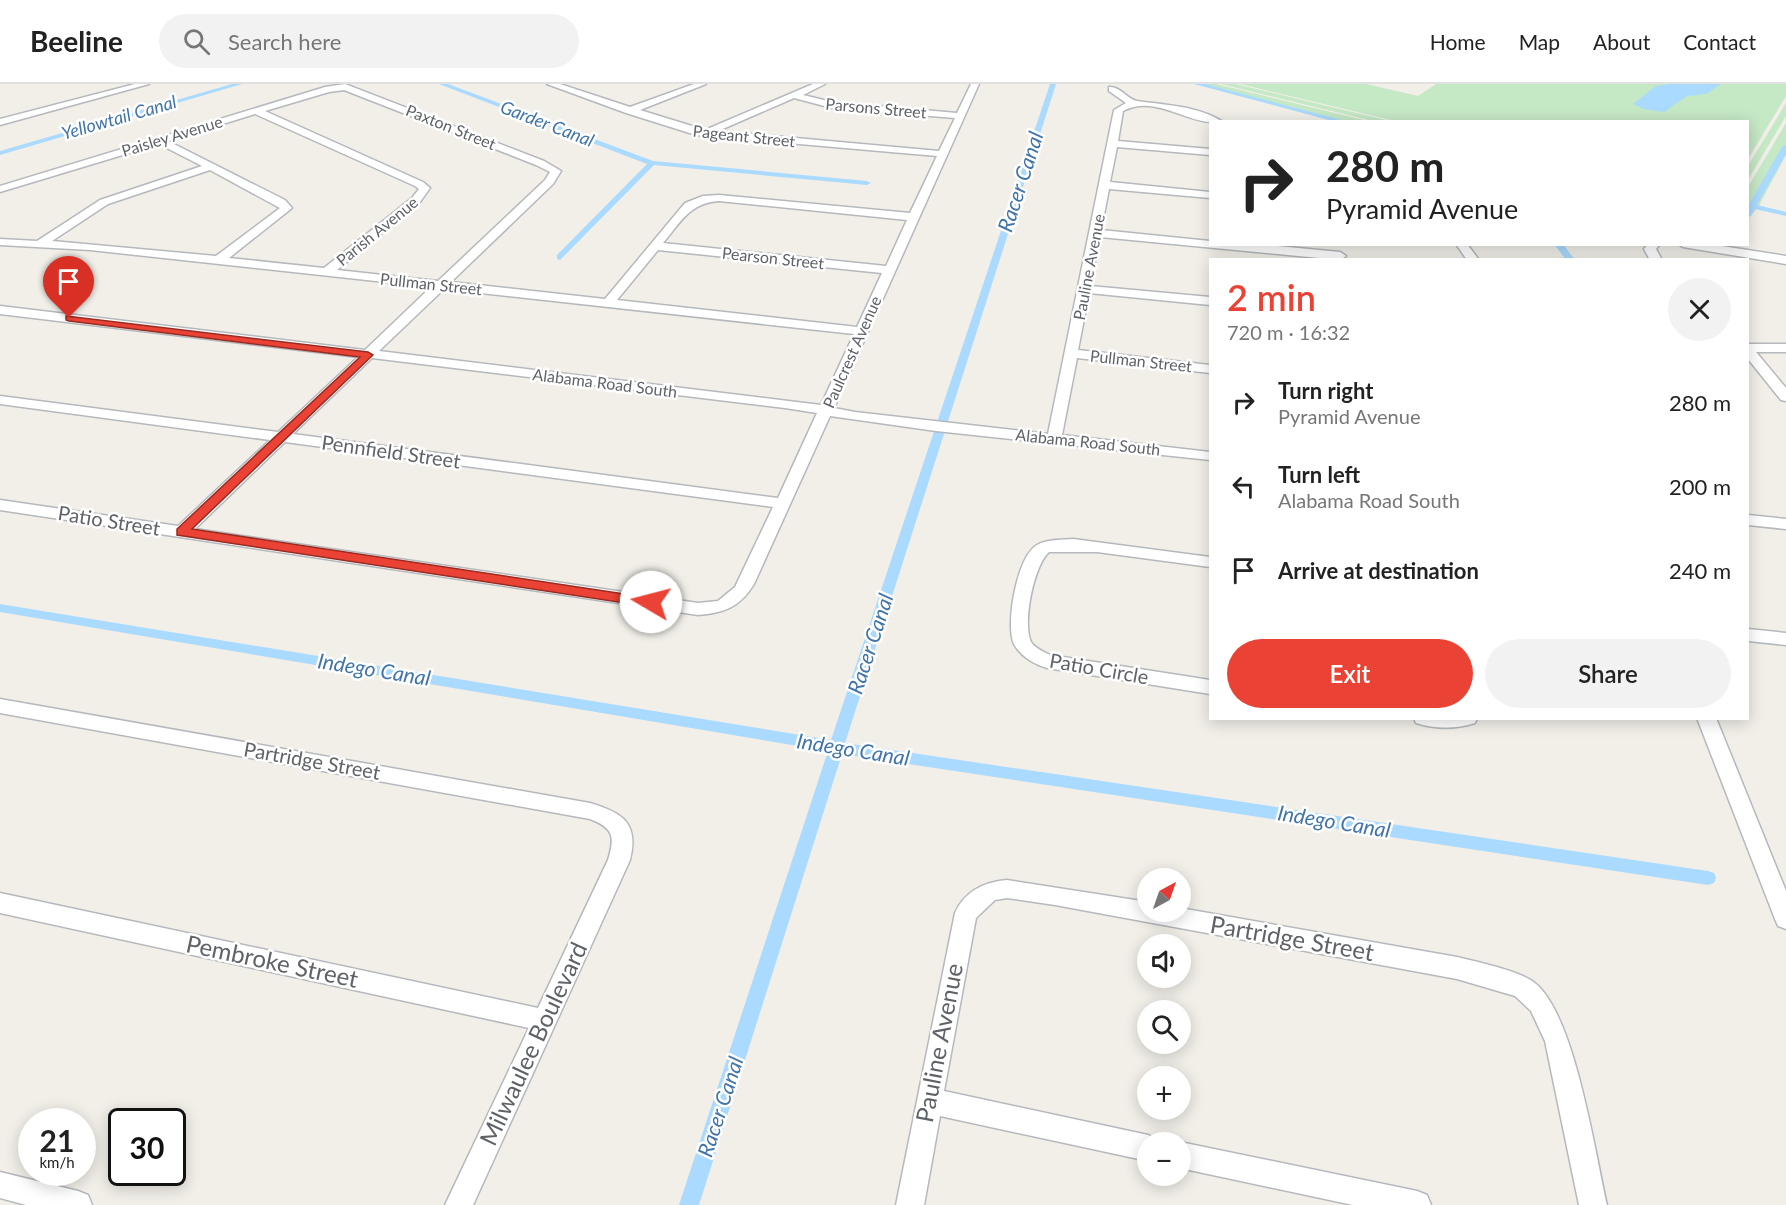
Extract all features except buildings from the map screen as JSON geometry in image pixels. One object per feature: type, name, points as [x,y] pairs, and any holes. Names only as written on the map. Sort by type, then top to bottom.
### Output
[{"type":"street","points":[[0,122],[145,84]]},
{"type":"street","name":"Pageant Street","points":[[551,84],[680,128],[707,134],[943,154]]},
{"type":"street","points":[[567,89],[583,84]]},
{"type":"street","points":[[629,111],[702,84]]},
{"type":"street","points":[[707,134],[721,125],[821,84]]},
{"type":"street","name":"Paulcrest Avenue","points":[[717,608],[732,602],[741,593],[975,84]]},
{"type":"street","name":"Paisley Avenue","points":[[0,189],[328,89],[345,87]]},
{"type":"street","name":"Paxton Street","points":[[345,87],[556,171],[549,182],[442,285]]},
{"type":"street","points":[[90,88],[105,95]]},
{"type":"street","points":[[1112,89],[1132,103],[1151,104],[1211,120]]},
{"type":"street","name":"Parsons Street","points":[[793,96],[832,105],[961,116]]},
{"type":"street","name":"Pauline Avenue","points":[[1054,438],[1119,110],[1132,103]]},
{"type":"street","name":"Parish Avenue","points":[[256,111],[425,188],[416,200],[327,272]]},
{"type":"street","points":[[159,140],[281,202],[287,208],[218,260]]},
{"type":"street","points":[[1112,144],[1209,152]]},
{"type":"street","points":[[39,244],[104,202],[211,166]]},
{"type":"street","points":[[1105,185],[1209,195]]},
{"type":"street","points":[[608,303],[689,205],[704,199],[914,217]]},
{"type":"street","points":[[1095,234],[1209,244]]},
{"type":"street","name":"Pullman Street","points":[[0,242],[218,260],[862,331]]},
{"type":"street","name":"Pearson Street","points":[[656,246],[889,270]]},
{"type":"street","points":[[1233,246],[1341,258]]},
{"type":"street","points":[[1696,246],[1786,260]]},
{"type":"street","points":[[182,532],[442,285]]},
{"type":"street","points":[[1084,289],[1209,302]]},
{"type":"street","name":"Alabama Road South","points":[[0,310],[826,410],[956,429],[1209,456]]},
{"type":"street","points":[[1749,350],[1786,348]]},
{"type":"street","points":[[1749,351],[1786,397]]},
{"type":"street","name":"Pullman Street","points":[[1072,353],[1209,369]]},
{"type":"street","name":"Pennfield Street","points":[[0,400],[782,503]]},
{"type":"street","name":"Patio Street","points":[[0,505],[698,609],[717,608]]},
{"type":"street","points":[[1749,520],[1786,524]]},
{"type":"street","name":"Patio Circle","points":[[1209,562],[1083,545],[1055,544],[1043,548],[1033,559],[1030,569],[1019,631],[1020,641],[1032,655],[1047,662],[1209,687]]},
{"type":"street","points":[[1749,635],[1786,639]]},
{"type":"street","name":"Partridge Street","points":[[0,706],[590,811],[607,816],[621,827],[624,843],[609,882]]},
{"type":"street","points":[[1439,720],[1454,720]]},
{"type":"street","points":[[1707,720],[1786,919]]},
{"type":"street","name":"Milwaulee Boulevard","points":[[459,1205],[609,882]]},
{"type":"street","name":"Partridge Street","points":[[989,891],[1007,889],[1055,896],[1456,968],[1480,973],[1522,988],[1539,1003],[1557,1040],[1593,1205]]},
{"type":"street","name":"Pauline Avenue","points":[[910,1205],[966,913],[989,891]]},
{"type":"street","name":"Pembroke Street","points":[[0,903],[543,1020]]},
{"type":"street","points":[[930,1101],[1137,1146]]},
{"type":"street","points":[[1191,1157],[1417,1205]]},
{"type":"street","points":[[0,1185],[78,1205]]},
{"type":"green space","points":[[1195,84],[1216,84],[1364,120],[1339,120]]},
{"type":"green space","points":[[1221,84],[1235,84],[1386,120],[1369,120]]},
{"type":"green space","points":[[1240,84],[1366,84],[1418,96],[1436,84],[1786,84],[1786,96],[1749,157],[1749,120],[1391,120]]},
{"type":"green space","points":[[1786,103],[1786,116],[1749,178],[1749,164]]},
{"type":"green space","points":[[1786,123],[1786,155],[1758,207],[1749,218],[1749,185]]},
{"type":"water","points":[[1721,84],[1706,94],[1687,96],[1664,112],[1644,109],[1633,104],[1656,86]]},
{"type":"waterway","name":"Yellowtail Canal","points":[[0,153],[239,84]]},
{"type":"waterway","name":"Garder Canal","points":[[442,84],[652,163]]},
{"type":"waterway","name":"Racer Canal","points":[[836,747],[1053,84]]},
{"type":"waterway","points":[[1197,84],[1338,120]]},
{"type":"waterway","points":[[1752,206],[1786,147]]},
{"type":"waterway","name":"Garder Canal","points":[[560,257],[652,163]]},
{"type":"waterway","name":"Garder Canal","points":[[652,163],[867,183]]},
{"type":"waterway","points":[[1749,212],[1752,206]]},
{"type":"waterway","points":[[1752,206],[1786,214]]},
{"type":"waterway","points":[[1560,246],[1569,258]]},
{"type":"waterway","name":"Indego Canal","points":[[0,608],[836,747]]},
{"type":"waterway","name":"Racer Canal","points":[[689,1205],[836,747]]},
{"type":"waterway","name":"Indego Canal","points":[[836,747],[1708,878]]},
{"type":"route","points":[[69,318],[368,355],[182,532],[651,602]]}]
